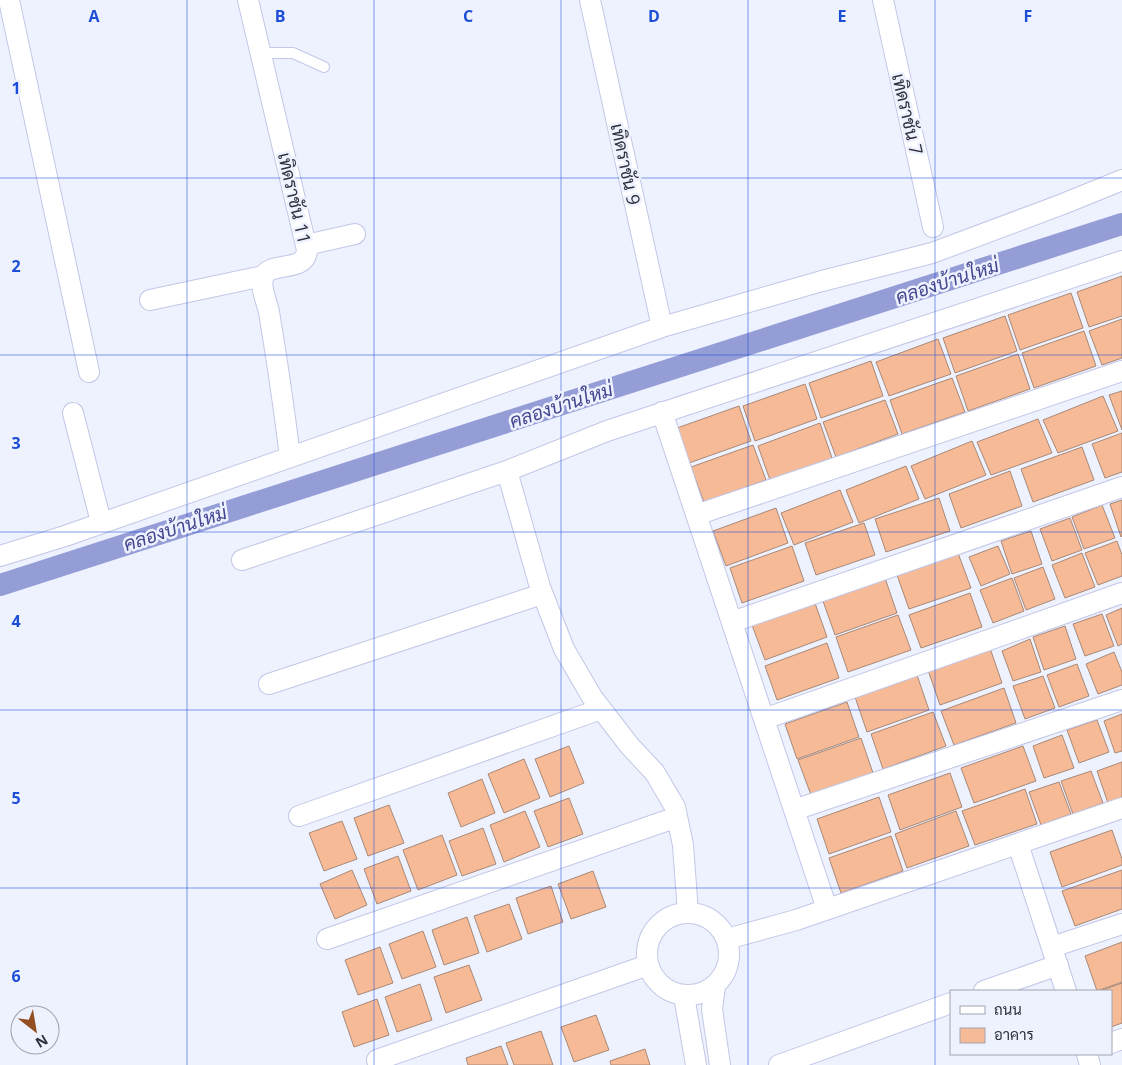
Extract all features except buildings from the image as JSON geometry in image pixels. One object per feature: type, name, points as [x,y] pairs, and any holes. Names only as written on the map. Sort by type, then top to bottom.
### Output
[{"type":"street","points":[[9,0],[89,372]]},
{"type":"street","name":"เทิดราชัน 11","points":[[248,0],[307,256],[302,262],[268,271],[263,276]]},
{"type":"street","name":"เทิดราชัน 9","points":[[590,0],[662,328]]},
{"type":"street","name":"เทิดราชัน 7","points":[[883,0],[933,227]]},
{"type":"street","points":[[0,555],[65,536],[662,328],[822,281],[932,253],[1122,180]]},
{"type":"street","points":[[306,245],[355,234]]},
{"type":"street","points":[[242,560],[507,471],[607,431],[662,412],[1122,261]]},
{"type":"street","points":[[150,300],[263,276],[262,284],[268,307],[282,391],[290,457]]},
{"type":"street","points":[[696,515],[1122,371]]},
{"type":"street","points":[[662,412],[827,909]]},
{"type":"street","points":[[73,413],[101,522]]},
{"type":"street","points":[[507,471],[542,594],[564,649],[592,697],[629,745],[655,773],[675,807],[683,845],[688,913]]},
{"type":"street","points":[[732,622],[1122,487]]},
{"type":"street","points":[[764,719],[1122,593]]},
{"type":"street","points":[[269,684],[542,594]]},
{"type":"street","points":[[794,810],[1122,700]]},
{"type":"street","points":[[299,816],[601,709]]},
{"type":"street","points":[[727,939],[796,920],[1122,808]]},
{"type":"street","points":[[327,939],[678,817]]},
{"type":"street","points":[[1018,844],[1066,990]]},
{"type":"street","points":[[688,913],[700,914],[712,920],[721,928],[727,939],[730,952],[729,961],[722,978],[715,986],[706,992],[684,996],[672,993],[661,986],[653,976],[648,965],[647,952],[649,940],[655,929],[675,915],[688,913]]},
{"type":"street","points":[[986,990],[1122,924]]},
{"type":"street","points":[[377,1060],[648,965]]},
{"type":"street","points":[[715,986],[712,1008],[720,1065]]},
{"type":"street","points":[[684,996],[696,1065]]},
{"type":"street","points":[[779,1065],[950,1003]]},
{"type":"lane","points":[[260,53],[293,53],[324,67]]},
{"type":"waterway","name":"คลองบ้านใหม่","points":[[0,585],[1122,224]]}]
